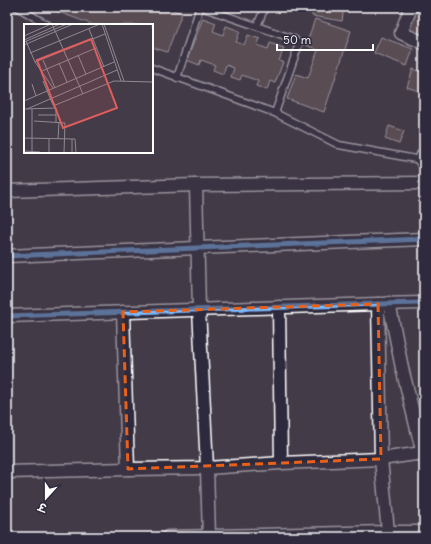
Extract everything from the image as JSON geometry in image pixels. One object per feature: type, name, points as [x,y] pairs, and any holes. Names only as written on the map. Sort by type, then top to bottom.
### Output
[{"type":"street","points":[[411,7],[401,33],[424,43]]},
{"type":"street","points":[[7,191],[196,185],[424,183]]},
{"type":"street","points":[[196,185],[199,309],[209,536]]},
{"type":"street","points":[[7,256],[424,239]]},
{"type":"street","points":[[7,316],[424,303]]},
{"type":"street","points":[[7,472],[207,468],[381,459],[423,455],[402,368],[383,304]]},
{"type":"street","points":[[383,304],[381,459],[388,532]]},
{"type":"street","points":[[279,307],[281,463]]},
{"type":"street","points":[[123,312],[128,469]]},
{"type":"street","points":[[168,537],[424,532]]},
{"type":"lane","points":[[17,7],[46,24]]},
{"type":"lane","points":[[177,78],[200,7],[294,39],[299,44],[275,113]]},
{"type":"lane","points":[[257,26],[265,7]]},
{"type":"lane","points":[[153,68],[275,113],[339,145],[423,158]]},
{"type":"highlighted area","points":[[378,304],[381,459],[128,469],[123,312]]},
{"type":"building","points":[[45,7],[121,7],[127,9],[128,7],[164,7],[182,13],[167,52],[153,47],[153,24],[91,24]]},
{"type":"building","points":[[313,7],[344,7],[342,21],[312,16]]},
{"type":"building","points":[[418,7],[424,7],[424,38],[408,31]]},
{"type":"building","points":[[203,18],[216,23],[213,31],[223,35],[226,26],[240,31],[236,42],[244,45],[248,35],[260,39],[257,45],[268,49],[270,43],[284,48],[279,61],[283,62],[275,83],[270,81],[267,90],[256,86],[258,81],[242,75],[240,80],[231,77],[234,68],[226,65],[223,74],[213,70],[215,65],[201,60],[199,65],[187,60]]},
{"type":"building","points":[[315,19],[351,31],[324,112],[287,99],[296,74],[308,78],[318,50],[306,45]]},
{"type":"building","points":[[381,37],[413,49],[407,66],[374,53]]},
{"type":"building","points":[[424,66],[424,93],[407,87],[413,69],[422,72]]},
{"type":"building","points":[[389,126],[404,131],[399,144],[385,139]]},
{"type":"cycle path","points":[[7,256],[424,239]]},
{"type":"cycle path","points":[[7,316],[424,303]]}]
